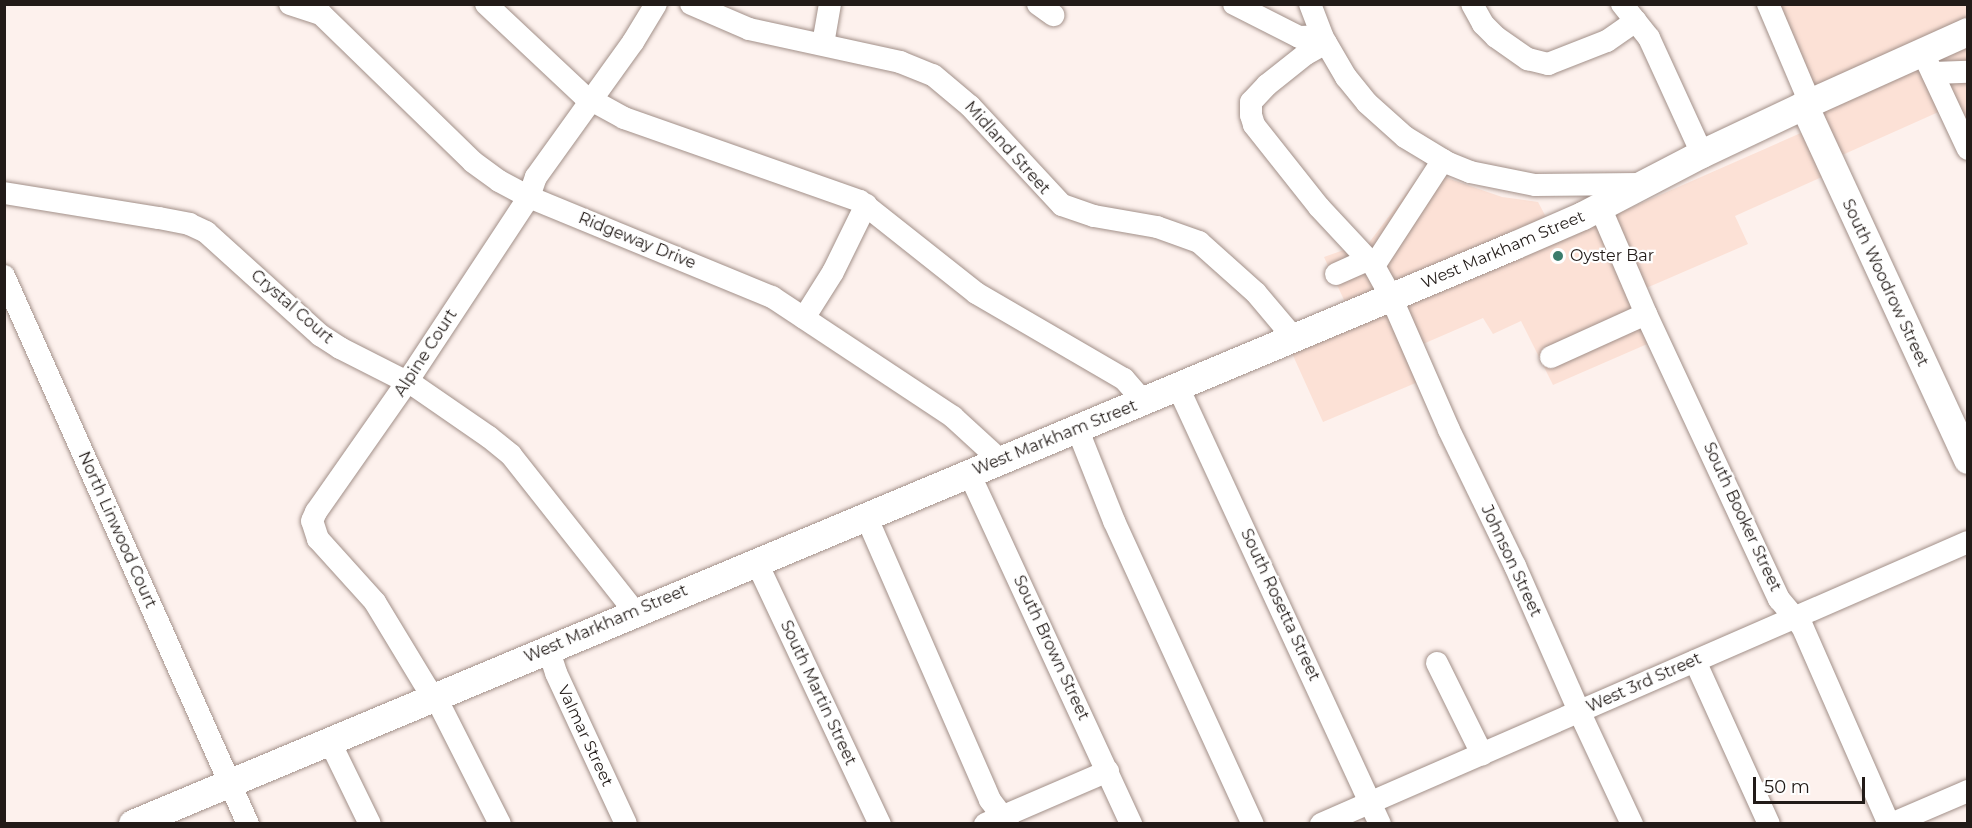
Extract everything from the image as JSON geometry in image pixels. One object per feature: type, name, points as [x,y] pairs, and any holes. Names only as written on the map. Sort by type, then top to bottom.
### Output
[{"type":"main road","name":"West Markham Street","points":[[133,824],[756,561],[1178,387],[1600,207],[1702,154],[1807,104],[1928,62],[1968,32]]},
{"type":"main road","name":"South Woodrow Street","points":[[1807,104],[1968,460]]},
{"type":"street","name":"Ridgeway Drive","points":[[290,4],[319,8],[472,162],[529,197],[752,288],[804,318],[953,417],[1000,460]]},
{"type":"street","points":[[486,4],[592,100],[624,118],[699,142],[866,205],[967,286],[1124,379],[1143,401]]},
{"type":"street","name":"Alpine Court","points":[[435,696],[375,602],[318,539],[312,526],[315,512],[407,382],[529,197],[536,177],[633,42],[656,4]]},
{"type":"street","name":"Midland Street","points":[[691,4],[749,29],[900,62],[933,75],[970,106],[1062,205],[1094,216],[1157,226],[1199,242],[1256,292],[1294,338]]},
{"type":"street","points":[[823,44],[830,4]]},
{"type":"street","points":[[1234,4],[1299,37],[1324,40]]},
{"type":"street","points":[[1310,4],[1324,40],[1346,77],[1367,103],[1399,132],[1443,160],[1470,172],[1535,185],[1603,187],[1644,184]]},
{"type":"street","points":[[1472,4],[1483,24],[1496,37],[1527,58],[1548,64],[1606,41],[1629,13],[1649,38],[1702,154]]},
{"type":"street","points":[[1768,4],[1807,104]]},
{"type":"street","name":"Johnson Street","points":[[1324,40],[1267,85],[1251,102],[1254,125],[1280,159],[1371,263],[1391,297],[1449,430],[1515,566],[1632,824]]},
{"type":"street","points":[[1928,62],[1968,72]]},
{"type":"street","points":[[1928,62],[1968,149]]},
{"type":"street","points":[[1336,274],[1371,263],[1443,160]]},
{"type":"street","name":"Crystal Court","points":[[4,193],[197,227],[218,240],[320,334],[340,348],[407,382],[489,437],[511,455],[635,612]]},
{"type":"street","points":[[804,318],[833,272],[866,205]]},
{"type":"street","name":"South Booker Street","points":[[1600,207],[1646,314],[1779,599],[1796,617],[1890,824]]},
{"type":"street","name":"North Linwood Court","points":[[4,276],[248,824]]},
{"type":"street","points":[[1551,357],[1646,314]]},
{"type":"street","name":"South Rosetta Street","points":[[1178,387],[1380,824]]},
{"type":"street","points":[[1077,428],[1114,521],[1254,824]]},
{"type":"street","name":"South Brown Street","points":[[969,473],[1131,824]]},
{"type":"street","points":[[866,516],[998,821],[1108,771]]},
{"type":"street","name":"West 3rd Street","points":[[1321,824],[1968,542]]},
{"type":"street","name":"South Martin Street","points":[[756,561],[880,824]]},
{"type":"street","name":"Valmar Street","points":[[548,648],[556,673],[626,824]]},
{"type":"street","points":[[1695,661],[1769,824]]},
{"type":"street","points":[[1437,663],[1482,754]]},
{"type":"street","points":[[435,696],[500,824]]},
{"type":"street","points":[[329,740],[370,824]]},
{"type":"street","points":[[1890,824],[1968,791]]},
{"type":"shaded area","points":[[1766,5],[1967,5],[1967,31],[1804,105]]},
{"type":"shaded area","points":[[1967,48],[1967,135],[1943,110],[1840,156],[1844,167],[1735,216],[1748,244],[1644,289],[1668,335],[1553,385],[1521,321],[1493,334],[1483,318],[1423,344],[1437,374],[1323,422],[1291,351],[1519,257],[1826,122],[1823,110]]},
{"type":"shaded area","points":[[1424,170],[1502,197],[1538,202],[1546,217],[1345,302],[1324,257],[1355,246],[1365,248]]},
{"type":"place","name":"Oyster Bar","points":[[1558,256]]}]
